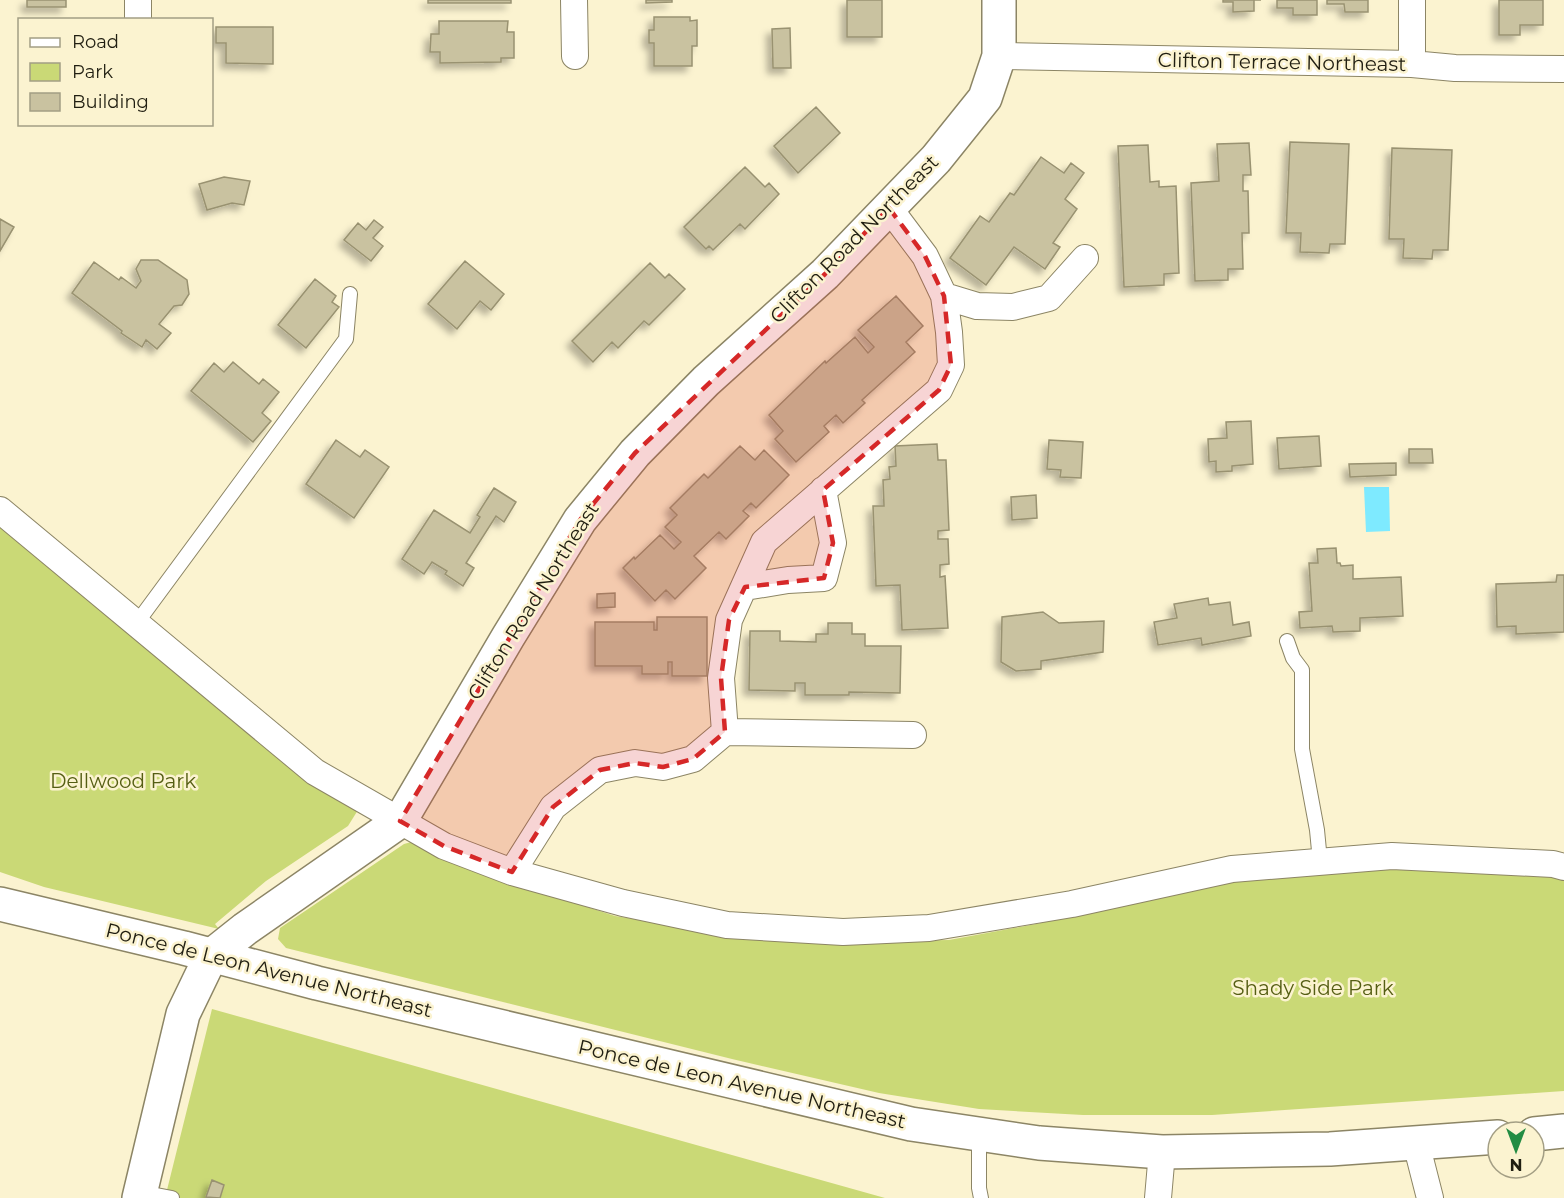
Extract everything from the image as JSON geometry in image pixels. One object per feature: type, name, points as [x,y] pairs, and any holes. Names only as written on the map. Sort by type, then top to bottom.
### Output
[{"type":"main road","name":"Clifton Road Northeast","points":[[150,1196],[183,1014],[211,956],[245,929],[399,821],[580,520],[643,445],[706,381],[825,274],[889,208],[936,159],[985,98],[999,56],[999,0]]},
{"type":"main road","name":"Ponce de Leon Avenue Northeast","points":[[0,904],[911,1124],[1039,1143],[1162,1152],[1330,1149],[1486,1138]]},
{"type":"main road","points":[[1546,1133],[1564,1131]]},
{"type":"street","points":[[138,0],[138,18]]},
{"type":"street","points":[[574,0],[574,56]]},
{"type":"street","points":[[1412,0],[1412,64]]},
{"type":"street","name":"Clifton Terrace Northeast","points":[[999,56],[1564,69]]},
{"type":"street","points":[[725,732],[721,678],[729,620],[764,542],[939,390],[951,365],[944,296],[925,256],[889,208]]},
{"type":"street","points":[[944,296],[977,306],[1013,307],[1048,298],[1085,258]]},
{"type":"street","points":[[745,587],[788,580],[824,578],[833,543],[823,490]]},
{"type":"street","points":[[0,510],[315,772],[444,846],[512,872],[623,903],[727,924],[843,932],[929,928],[1071,904],[1232,869],[1320,861],[1392,855],[1553,864],[1564,867]]},
{"type":"street","points":[[512,872],[553,807],[600,770],[635,763],[663,767],[693,759],[725,732],[913,735]]},
{"type":"street","points":[[1416,1143],[1430,1198]]},
{"type":"street","points":[[1158,1198],[1162,1152]]},
{"type":"lane","points":[[136,624],[346,339],[350,294]]},
{"type":"lane","points":[[1287,641],[1293,658],[1302,669],[1302,749],[1317,830],[1320,861]]},
{"type":"lane","points":[[979,1134],[981,1198]]},
{"type":"highlighted area","points":[[889,208],[925,256],[944,296],[951,365],[939,390],[823,490],[833,543],[824,578],[745,587],[729,620],[721,678],[725,732],[693,759],[663,767],[635,763],[600,770],[553,807],[512,872],[444,846],[400,821],[580,520],[635,453],[825,274]]},
{"type":"green space","name":"Dellwood Park","points":[[0,523],[358,810],[348,826],[266,881],[215,924],[219,929],[44,887],[0,872]]},
{"type":"green space","name":"Shady Side Park","points":[[415,841],[473,870],[615,916],[733,935],[828,942],[949,940],[1036,924],[1231,879],[1305,869],[1401,869],[1564,876],[1564,1091],[1212,1115],[1083,1115],[979,1109],[879,1093],[732,1059],[286,948],[278,939],[280,928],[404,844]]},
{"type":"green space","points":[[212,1009],[885,1198],[165,1198]]},
{"type":"water","points":[[1364,487],[1389,487],[1390,531],[1366,532]]},
{"type":"building","points":[[27,0],[66,0],[66,7],[27,7]]},
{"type":"building","points":[[428,0],[511,0],[511,3],[428,3]]},
{"type":"building","points":[[646,0],[672,0],[672,2],[646,3]]},
{"type":"building","points":[[847,0],[882,0],[882,37],[847,37]]},
{"type":"building","points":[[1223,0],[1254,0],[1254,11],[1233,12],[1233,2],[1223,2]]},
{"type":"building","points":[[1277,0],[1317,0],[1317,15],[1293,15],[1293,8],[1277,8]]},
{"type":"building","points":[[1327,0],[1368,0],[1368,12],[1345,12],[1344,4],[1327,4]]},
{"type":"building","points":[[1499,0],[1543,0],[1543,25],[1520,25],[1520,35],[1499,35]]},
{"type":"building","points":[[654,17],[690,17],[690,21],[697,20],[697,46],[692,46],[692,66],[654,66],[654,43],[649,43],[649,30],[654,30]]},
{"type":"building","points":[[439,21],[508,21],[507,32],[514,32],[514,58],[501,58],[501,62],[440,63],[440,52],[430,52],[431,34],[439,34]]},
{"type":"building","points":[[216,27],[273,27],[273,64],[226,63],[226,43],[216,43]]},
{"type":"building","points":[[790,28],[791,68],[773,68],[772,29]]},
{"type":"building","points":[[816,107],[840,133],[798,173],[774,146]]},
{"type":"building","points":[[1290,142],[1349,144],[1345,244],[1330,244],[1329,253],[1300,252],[1301,233],[1286,233]]},
{"type":"building","points":[[1249,143],[1251,175],[1243,175],[1243,191],[1248,191],[1249,233],[1242,233],[1243,269],[1228,269],[1228,280],[1195,281],[1191,183],[1219,181],[1217,144]]},
{"type":"building","points":[[1148,145],[1150,182],[1159,181],[1159,187],[1176,186],[1179,273],[1164,274],[1164,285],[1124,287],[1118,146]]},
{"type":"building","points":[[1392,148],[1452,150],[1448,250],[1433,250],[1432,259],[1403,258],[1404,239],[1389,239]]},
{"type":"building","points":[[1041,157],[1064,173],[1071,163],[1084,173],[1065,199],[1077,209],[1053,243],[1060,247],[1045,269],[1014,247],[986,285],[950,258],[980,216],[989,222],[1010,193],[1014,195]]},
{"type":"building","points":[[745,167],[765,187],[769,183],[779,194],[745,229],[740,224],[713,250],[709,246],[706,249],[684,227]]},
{"type":"building","points":[[224,177],[250,181],[244,205],[232,203],[207,210],[199,184]]},
{"type":"building","points":[[0,219],[14,227],[0,251]]},
{"type":"building","points":[[374,220],[383,227],[373,238],[383,246],[371,261],[344,240],[358,223],[366,230]]},
{"type":"building","points":[[141,260],[158,260],[187,280],[189,294],[182,305],[174,306],[159,324],[171,333],[157,349],[146,340],[142,347],[72,293],[94,262],[119,280],[121,277],[136,288],[141,281],[136,269]]},
{"type":"building","points":[[465,261],[504,294],[491,310],[480,301],[457,329],[428,304]]},
{"type":"building","points":[[650,263],[665,278],[669,274],[685,289],[649,325],[644,321],[618,348],[612,342],[593,362],[572,341]]},
{"type":"building","points":[[315,279],[336,296],[332,302],[339,307],[306,348],[278,325]]},
{"type":"building","points":[[896,296],[923,326],[906,342],[915,352],[862,400],[865,403],[843,423],[836,415],[824,426],[829,432],[796,462],[775,439],[783,431],[769,415],[825,361],[826,363],[855,337],[868,353],[874,347],[858,330]]},
{"type":"building","points":[[233,362],[259,384],[263,379],[279,392],[262,413],[271,421],[253,442],[191,391],[214,363],[224,372]]},
{"type":"building","points":[[1251,421],[1253,464],[1232,466],[1232,471],[1216,472],[1216,461],[1209,462],[1208,439],[1227,438],[1226,422]]},
{"type":"building","points":[[1319,436],[1321,466],[1279,469],[1277,438]]},
{"type":"building","points":[[336,440],[360,457],[365,450],[389,467],[354,518],[306,484]]},
{"type":"building","points":[[1049,440],[1083,442],[1081,478],[1060,477],[1061,470],[1047,469]]},
{"type":"building","points":[[937,444],[938,460],[946,460],[949,530],[938,531],[938,539],[948,539],[949,564],[940,565],[940,577],[945,576],[948,628],[902,630],[900,585],[876,586],[873,506],[884,506],[883,480],[890,479],[889,467],[896,466],[895,446]]},
{"type":"building","points":[[740,446],[755,460],[764,450],[789,475],[756,508],[751,503],[743,511],[749,516],[726,539],[719,532],[694,556],[706,568],[675,599],[666,590],[655,601],[623,568],[660,535],[674,549],[681,542],[665,527],[677,515],[670,508],[704,474],[708,478]]},
{"type":"building","points":[[1409,449],[1432,449],[1433,463],[1409,463]]},
{"type":"building","points":[[1396,463],[1396,475],[1350,477],[1349,464]]},
{"type":"building","points":[[494,488],[516,502],[504,522],[496,516],[466,563],[474,568],[463,586],[445,574],[447,571],[432,562],[424,574],[402,559],[434,510],[470,533],[480,517],[477,515]]},
{"type":"building","points":[[1036,495],[1037,518],[1012,520],[1011,497]]},
{"type":"building","points":[[1336,548],[1337,563],[1341,566],[1353,565],[1353,579],[1401,577],[1403,616],[1360,618],[1360,631],[1333,632],[1332,626],[1300,628],[1299,612],[1312,611],[1309,563],[1318,563],[1317,549]]},
{"type":"building","points":[[1557,575],[1564,575],[1564,632],[1516,634],[1516,626],[1497,627],[1496,584],[1556,582]]},
{"type":"building","points":[[615,593],[615,607],[597,608],[597,594]]},
{"type":"building","points":[[1208,598],[1209,605],[1230,602],[1233,625],[1249,622],[1251,636],[1202,645],[1201,638],[1158,645],[1154,622],[1177,618],[1174,604]]},
{"type":"building","points":[[1043,612],[1059,623],[1104,621],[1103,652],[1041,661],[1041,669],[1016,671],[1001,662],[1002,617]]},
{"type":"building","points":[[657,617],[707,617],[707,676],[672,676],[672,662],[668,662],[668,674],[642,674],[642,666],[595,666],[595,622],[654,622],[654,630],[657,630]]},
{"type":"building","points":[[828,623],[852,623],[852,634],[865,634],[865,646],[901,646],[900,693],[849,692],[849,695],[805,695],[805,683],[795,683],[795,691],[749,690],[750,631],[780,631],[780,641],[816,642],[816,634],[828,634]]},
{"type":"building","points":[[212,1180],[224,1185],[220,1198],[206,1197]]}]
